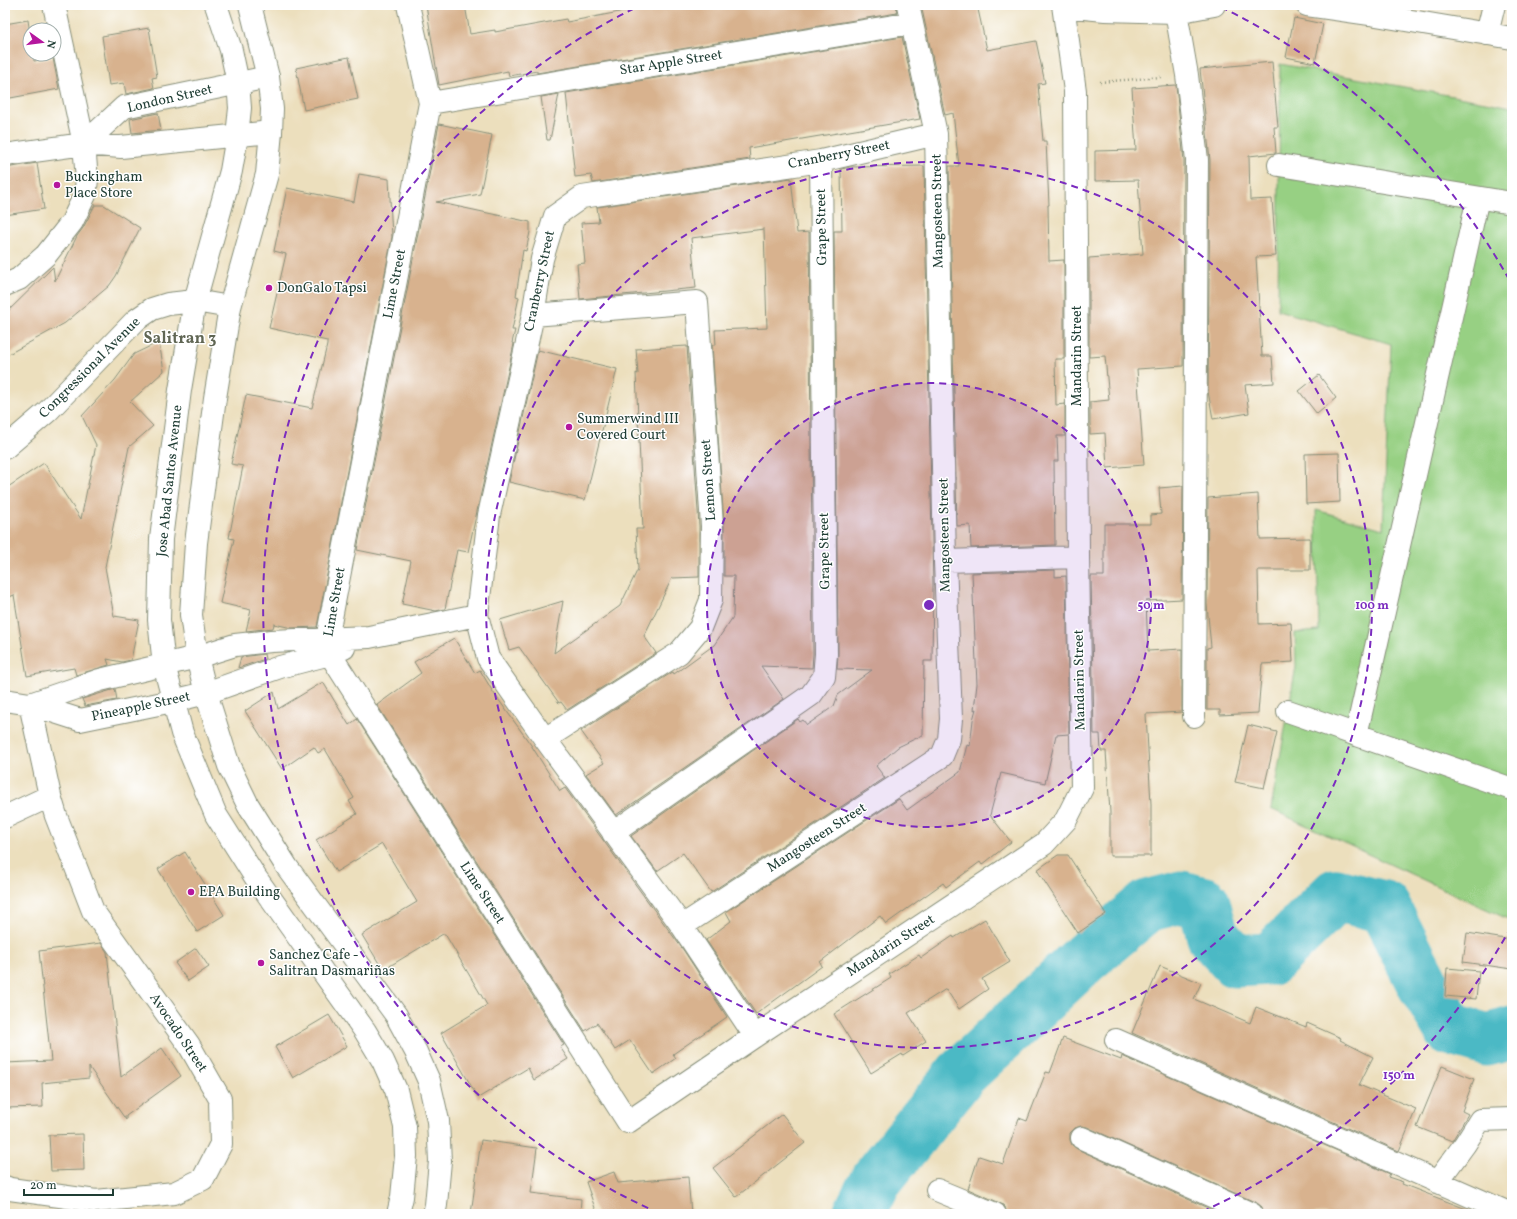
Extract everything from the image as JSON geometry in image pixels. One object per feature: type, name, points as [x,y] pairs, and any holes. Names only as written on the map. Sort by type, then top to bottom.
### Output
[{"type":"street","points":[[5,285],[19,279],[46,255],[72,222],[85,195],[87,180],[84,144],[54,5]]},
{"type":"street","name":"Jose Abad Santos Avenue","points":[[216,5],[231,50],[238,83],[240,108],[231,171],[195,301],[180,390],[161,539],[160,620],[164,665],[182,733],[216,815],[256,878],[365,1031],[383,1061],[396,1090],[405,1127],[406,1156],[400,1205]]},
{"type":"street","points":[[250,5],[268,77],[272,109],[271,132],[267,174],[230,307],[215,398],[196,543],[191,615],[197,657],[206,693],[229,766],[248,805],[287,867],[396,1015],[416,1052],[429,1081],[438,1121],[440,1161],[435,1209]]},
{"type":"street","name":"Lime Street","points":[[408,5],[430,103],[328,647],[628,1122]]},
{"type":"street","points":[[1063,6],[1107,7],[1176,12],[1214,5]]},
{"type":"street","points":[[1308,5],[1371,9],[1512,38]]},
{"type":"street","points":[[1487,34],[1494,5]]},
{"type":"street","name":"Mandarin Street","points":[[628,1122],[1044,844],[1066,820],[1082,788],[1078,557],[1075,91],[1063,6]]},
{"type":"street","points":[[1176,12],[1187,75],[1197,160],[1194,716]]},
{"type":"street","name":"Star Apple Street","points":[[430,103],[910,14]]},
{"type":"street","name":"Mangosteen Street","points":[[682,926],[942,756],[949,739],[951,719],[945,561],[936,134],[910,14]]},
{"type":"street","name":"London Street","points":[[84,144],[124,107],[268,77]]},
{"type":"street","points":[[5,155],[84,144],[121,147],[271,132]]},
{"type":"street","name":"Cranberry Street","points":[[477,615],[489,515],[533,315],[542,258],[555,216],[582,197],[821,161],[936,134]]},
{"type":"street","name":"Grape Street","points":[[613,833],[811,695],[824,677],[826,654],[821,161]]},
{"type":"street","points":[[1279,165],[1512,203]]},
{"type":"street","points":[[1356,735],[1478,198]]},
{"type":"street","name":"Congressional Avenue","points":[[5,448],[47,412],[136,320],[152,309],[168,304],[195,301],[230,307]]},
{"type":"street","name":"Lemon Street","points":[[533,315],[697,302],[712,526],[711,600],[700,628],[679,653],[545,739]]},
{"type":"street","points":[[945,561],[1078,557]]},
{"type":"street","points":[[328,647],[368,637],[477,615],[488,658],[613,833],[682,926],[755,1036]]},
{"type":"street","name":"Pineapple Street","points":[[30,704],[100,680],[197,657],[235,646],[271,641],[328,647]]},
{"type":"street","name":"Pineapple Street","points":[[5,700],[30,704],[80,720],[206,693],[280,667],[328,647]]},
{"type":"street","name":"Avocado Street","points":[[5,1187],[10,1189],[96,1201],[174,1193],[203,1179],[221,1144],[220,1099],[189,1045],[93,911],[56,816],[50,796],[30,704]]},
{"type":"street","points":[[1288,711],[1512,789]]},
{"type":"street","points":[[5,817],[50,796]]},
{"type":"street","points":[[1116,1040],[1510,1214]]},
{"type":"street","points":[[1437,1182],[1465,1144],[1480,1120],[1512,1119]]},
{"type":"street","points":[[1082,1138],[1252,1214]]},
{"type":"street","points":[[938,1190],[995,1214]]},
{"type":"path","points":[[1074,85],[1187,75]]},
{"type":"green space","points":[[1280,64],[1512,107],[1512,921],[1271,809],[1296,666],[1295,633],[1319,631],[1316,510],[1383,529],[1391,344],[1278,310]]},
{"type":"building","points":[[426,5],[465,5],[470,34],[495,30],[495,32],[566,19],[567,22],[656,5],[896,5],[897,13],[537,73],[537,71],[509,76],[508,71],[439,85]]},
{"type":"building","points":[[921,5],[977,5],[987,50],[1036,41],[1045,83],[1038,84],[1043,141],[1046,141],[1049,205],[1049,261],[1064,260],[1064,359],[1055,359],[1056,405],[1065,404],[1065,436],[1057,436],[1058,461],[1054,461],[1055,545],[971,548],[970,525],[957,526],[949,166],[959,166],[953,113],[945,115]]},
{"type":"building","points":[[1294,18],[1323,24],[1315,63],[1286,57]]},
{"type":"building","points":[[28,20],[28,22],[22,22],[22,62],[54,62],[59,89],[5,99],[5,24]]},
{"type":"building","points":[[149,28],[157,77],[152,78],[154,88],[126,94],[124,83],[109,85],[102,36]]},
{"type":"building","points":[[902,37],[920,119],[749,148],[750,159],[593,183],[591,175],[575,177],[566,93]]},
{"type":"building","points":[[349,57],[358,99],[304,110],[296,68]]},
{"type":"building","points":[[1272,62],[1278,127],[1274,127],[1276,153],[1249,156],[1250,200],[1272,199],[1276,256],[1256,257],[1262,356],[1272,356],[1274,383],[1245,385],[1249,413],[1213,419],[1208,391],[1210,160],[1200,69]]},
{"type":"building","points":[[1176,85],[1184,161],[1183,366],[1137,369],[1144,465],[1107,468],[1105,433],[1090,434],[1090,402],[1109,400],[1105,356],[1089,357],[1089,258],[1143,254],[1138,180],[1095,181],[1095,151],[1136,150],[1132,88]]},
{"type":"building","points":[[559,94],[550,140],[547,140],[541,97]]},
{"type":"building","points":[[158,113],[161,130],[132,133],[130,119]]},
{"type":"building","points":[[439,124],[492,135],[480,194],[436,202],[530,222],[530,232],[526,251],[523,250],[516,296],[519,297],[512,330],[515,330],[512,343],[514,344],[468,552],[457,550],[445,609],[436,611],[402,604],[411,561],[357,550]]},
{"type":"building","points":[[37,163],[44,209],[5,215],[5,168]]},
{"type":"building","points":[[924,166],[933,585],[932,661],[924,661],[923,735],[898,747],[876,766],[885,778],[711,892],[683,853],[657,871],[631,836],[798,719],[800,722],[803,720],[807,725],[834,706],[838,695],[872,670],[837,669],[834,231],[842,231],[841,169],[851,167]]},
{"type":"building","points":[[359,174],[389,179],[392,237],[317,627],[292,628],[274,624],[273,628],[246,631],[251,610],[220,603],[234,539],[229,538],[243,466],[231,464],[246,395],[312,408],[327,345],[327,341],[269,328],[286,254],[274,251],[287,188],[354,202]]},
{"type":"building","points":[[791,178],[797,233],[809,232],[812,668],[761,666],[784,699],[616,815],[586,774],[604,763],[581,731],[671,673],[673,672],[674,674],[714,645],[733,617],[734,576],[724,576],[724,525],[712,345],[716,345],[715,330],[767,328],[764,229],[691,238],[696,288],[580,299],[577,264],[585,263],[581,223],[599,222],[597,207]]},
{"type":"building","points":[[95,205],[104,205],[140,228],[116,276],[109,286],[65,323],[5,356],[5,314],[53,267],[55,281],[77,236]]},
{"type":"building","points":[[159,342],[164,371],[130,402],[153,426],[129,447],[105,567],[114,616],[139,620],[131,660],[122,662],[107,659],[109,665],[76,675],[74,668],[27,676],[14,595],[5,599],[5,489],[44,463],[81,519],[96,445],[82,416],[115,380],[134,354]]},
{"type":"building","points":[[687,346],[699,526],[699,577],[672,578],[644,636],[656,653],[567,710],[561,702],[559,703],[519,647],[509,650],[500,620],[563,601],[554,653],[620,606],[638,569],[636,529],[643,529],[636,349]]},
{"type":"building","name":"Summerwind III Covered Court","points":[[538,350],[617,369],[585,500],[509,482]]},
{"type":"building","points":[[1319,375],[1336,398],[1317,414],[1299,391]]},
{"type":"building","points":[[1339,453],[1340,502],[1306,504],[1305,454]]},
{"type":"building","points":[[1183,486],[1182,599],[1146,601],[1148,651],[1182,649],[1182,712],[1146,714],[1151,804],[1151,856],[1110,856],[1110,812],[1106,751],[1101,751],[1100,734],[1094,734],[1091,576],[1104,576],[1104,524],[1151,524],[1151,515],[1161,514],[1159,488]]},
{"type":"building","points":[[1258,494],[1260,539],[1310,538],[1310,570],[1258,570],[1259,624],[1291,623],[1293,662],[1262,664],[1258,713],[1220,715],[1220,710],[1207,710],[1207,648],[1211,647],[1207,605],[1208,498]]},
{"type":"building","points":[[1055,570],[1055,577],[1066,576],[1069,734],[1056,735],[1045,783],[1001,773],[990,815],[1011,842],[982,865],[980,862],[946,887],[943,883],[886,924],[880,916],[820,962],[822,966],[756,1014],[706,940],[731,921],[726,912],[899,799],[907,810],[960,772],[967,745],[970,746],[973,720],[976,709],[974,710],[977,684],[972,573]]},
{"type":"building","points":[[454,638],[475,673],[480,670],[493,692],[531,745],[560,791],[565,788],[684,951],[727,1017],[673,1054],[676,1058],[653,1074],[630,1040],[615,1050],[597,1023],[585,1031],[377,705],[421,673],[414,662]]},
{"type":"building","points":[[264,654],[265,659],[238,668],[241,657]]},
{"type":"building","points":[[323,682],[349,725],[357,719],[564,1045],[560,1047],[568,1059],[534,1080],[528,1068],[478,1098],[441,1033],[487,1005],[445,934],[383,970],[362,935],[417,902],[382,844],[336,872],[316,840],[357,814],[349,801],[354,798],[325,749],[318,753],[314,747],[282,769],[245,711],[274,692],[278,709]]},
{"type":"building","points":[[115,689],[117,700],[85,706],[82,699]]},
{"type":"building","points":[[1248,725],[1277,732],[1264,788],[1235,782]]},
{"type":"building","name":"EPA Building","points":[[185,852],[224,915],[197,932],[158,869]]},
{"type":"building","points":[[1058,855],[1068,855],[1106,914],[1078,933],[1037,870]]},
{"type":"building","points":[[985,919],[1010,962],[982,979],[988,989],[959,1009],[946,989],[908,1013],[926,1041],[903,1056],[902,1054],[871,1073],[834,1014],[891,978],[889,974],[919,955],[921,958],[953,936],[954,938]]},
{"type":"building","points":[[1467,933],[1512,940],[1512,969],[1463,962]]},
{"type":"building","points":[[101,943],[107,952],[121,1077],[162,1048],[181,1076],[126,1116],[126,1120],[89,1067],[89,1078],[42,1083],[43,1107],[5,1108],[5,1063],[51,1061],[39,951]]},
{"type":"building","points":[[196,948],[209,967],[188,981],[175,963]]},
{"type":"building","points":[[1160,966],[1201,983],[1194,999],[1250,1023],[1256,1007],[1306,1027],[1307,1023],[1341,1038],[1340,1040],[1373,1057],[1359,1085],[1416,1109],[1399,1151],[1132,1033]]},
{"type":"building","points":[[1447,968],[1479,971],[1476,999],[1445,996]]},
{"type":"building","points":[[329,1015],[347,1046],[293,1078],[275,1047]]},
{"type":"building","points":[[1063,1038],[1121,1060],[1122,1056],[1390,1174],[1388,1177],[1403,1182],[1402,1184],[1474,1212],[1474,1214],[1264,1214],[1262,1207],[1257,1203],[1087,1127],[1081,1126],[1075,1128],[1070,1133],[1072,1145],[1077,1149],[1221,1214],[1007,1214],[1005,1207],[1000,1203],[968,1189],[979,1156],[1003,1164],[1019,1118],[1027,1121],[1046,1072],[1050,1073]]},
{"type":"building","points":[[1442,1066],[1474,1079],[1462,1111],[1468,1114],[1452,1141],[1417,1127]]},
{"type":"building","points":[[782,1114],[805,1143],[736,1197],[713,1168]]},
{"type":"building","points":[[83,1134],[84,1170],[51,1171],[49,1135]]},
{"type":"building","points":[[481,1140],[537,1148],[531,1193],[581,1199],[580,1214],[471,1214]]},
{"type":"building","points":[[614,1172],[618,1183],[688,1177],[691,1214],[597,1214],[586,1182]]},
{"type":"waterway","points":[[859,1214],[876,1180],[961,1074],[1085,958],[1147,906],[1181,897],[1204,903],[1213,937],[1235,961],[1271,959],[1336,895],[1384,907],[1423,984],[1450,1029],[1487,1040],[1512,1033]]},
{"type":"place","name":"Buckingham Place Store","points":[[57,185]]},
{"type":"place","name":"DonGalo Tapsi","points":[[269,288]]},
{"type":"place","name":"Summerwind III Covered Court","points":[[569,427]]},
{"type":"place","name":"EPA Building","points":[[191,892]]},
{"type":"place","name":"Sanchez Cafe - Salitran Dasmariñas","points":[[261,963]]},
{"type":"district","name":"Salitran 3","points":[[180,339]]}]
